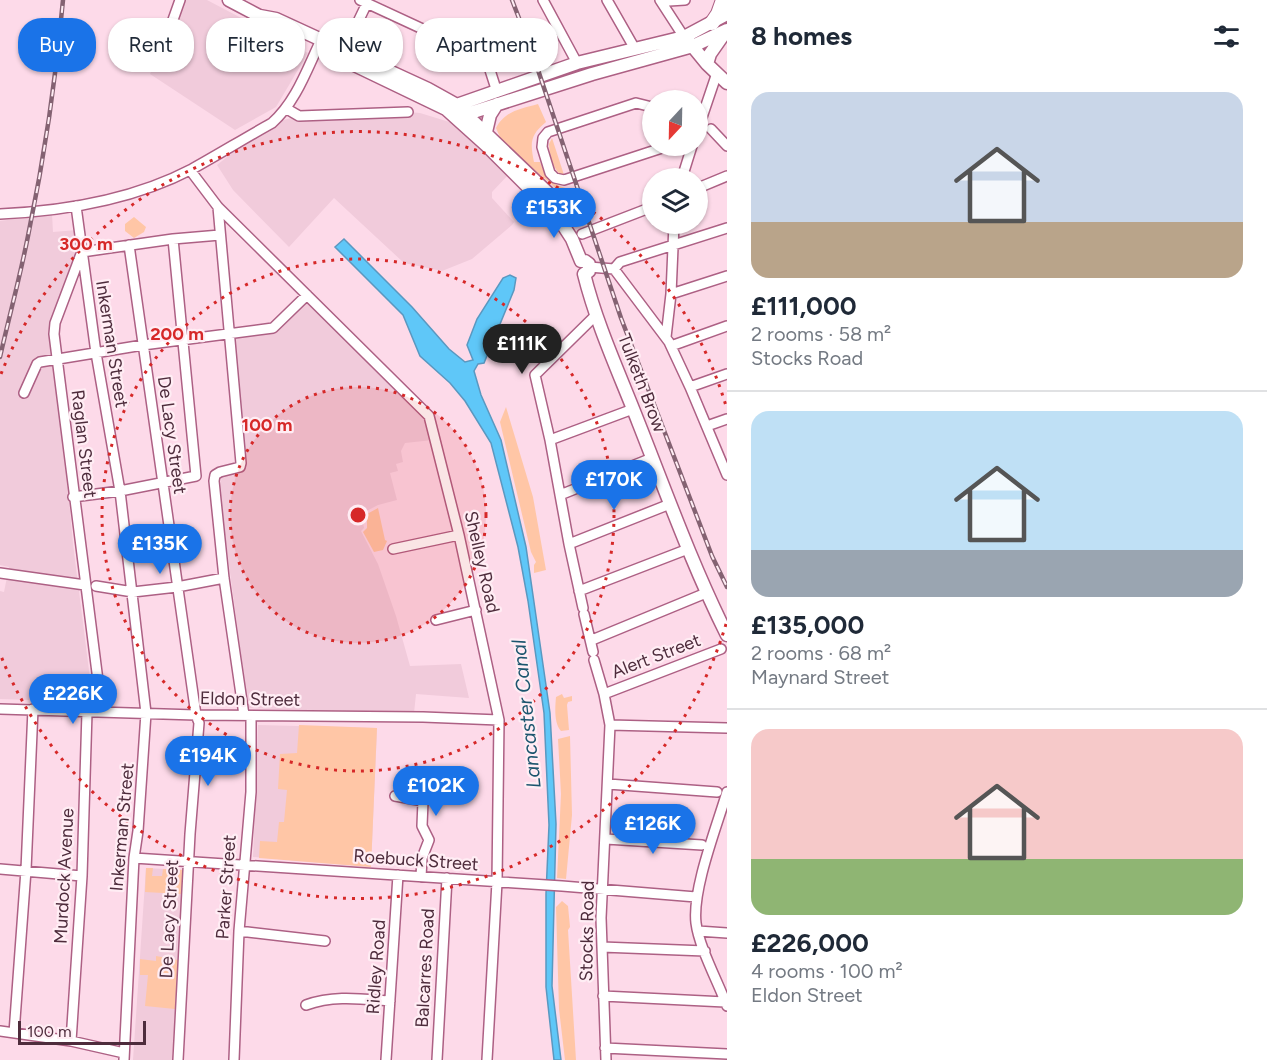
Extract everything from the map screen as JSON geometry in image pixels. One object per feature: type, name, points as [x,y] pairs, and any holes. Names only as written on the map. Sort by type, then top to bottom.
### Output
[{"type":"highway","points":[[712,23],[723,0]]},
{"type":"main road","points":[[229,0],[251,5],[260,15],[277,27],[317,43]]},
{"type":"main road","points":[[377,72],[450,107],[497,98],[674,50],[727,14]]},
{"type":"main road","points":[[461,116],[577,63],[635,49],[688,41],[727,30]]},
{"type":"main road","points":[[707,64],[710,54],[727,30]]},
{"type":"main road","points":[[688,41],[707,64]]},
{"type":"main road","points":[[674,50],[698,58],[727,83]]},
{"type":"main road","points":[[390,72],[428,89],[450,107]]},
{"type":"main road","points":[[486,132],[497,98]]},
{"type":"main road","name":"Tulketh Brow","points":[[450,107],[486,132],[547,192],[550,205],[572,239],[585,267],[597,315],[670,504],[706,593],[727,635]]},
{"type":"main road","name":"Tulketh Brow","points":[[461,116],[486,145],[537,196],[550,205]]},
{"type":"street","points":[[174,18],[180,0]]},
{"type":"street","points":[[543,0],[577,63]]},
{"type":"street","points":[[607,0],[635,49]]},
{"type":"street","points":[[685,0],[665,2],[688,41]]},
{"type":"street","points":[[357,18],[364,2],[481,56],[489,67],[497,98]]},
{"type":"street","points":[[0,214],[49,212],[124,196],[190,170],[272,123],[287,109],[317,48]]},
{"type":"street","points":[[708,95],[717,73]]},
{"type":"street","points":[[642,104],[636,103],[548,132],[543,138],[542,147],[550,173],[555,178],[564,180],[642,154]]},
{"type":"street","points":[[287,109],[299,116],[408,112]]},
{"type":"street","points":[[711,129],[727,146]]},
{"type":"street","name":"Shelley Road","points":[[190,170],[218,207],[429,416],[459,535],[499,720],[497,882],[486,1060]]},
{"type":"street","points":[[708,185],[727,176]]},
{"type":"street","name":"Inkerman Street","points":[[76,206],[96,352],[120,491],[146,713],[134,858],[124,1056]]},
{"type":"street","points":[[218,207],[229,334]]},
{"type":"street","points":[[582,234],[642,211]]},
{"type":"street","points":[[614,269],[620,262],[727,228]]},
{"type":"street","points":[[666,337],[674,234]]},
{"type":"street","points":[[82,252],[220,235]]},
{"type":"street","points":[[74,497],[120,491],[196,476],[173,239]]},
{"type":"street","name":"De Lacy Street","points":[[129,245],[177,587],[199,723],[178,1060]]},
{"type":"street","name":"Raglan Street","points":[[82,252],[54,323],[56,358],[102,712]]},
{"type":"street","points":[[585,267],[614,269],[666,337],[727,473]]},
{"type":"street","points":[[670,294],[727,276]]},
{"type":"street","points":[[24,393],[37,364],[56,358],[273,328],[307,295]]},
{"type":"street","name":"Stocks Road","points":[[597,315],[535,375],[579,591],[610,725],[602,891],[606,1060]]},
{"type":"street","points":[[671,346],[727,326]]},
{"type":"street","name":"Parker Street","points":[[229,334],[241,463],[240,467],[215,475],[214,481],[224,578],[248,715],[250,792],[239,932],[234,1060]]},
{"type":"street","points":[[690,387],[727,374]]},
{"type":"street","points":[[550,440],[633,409]]},
{"type":"street","points":[[707,426],[727,419]]},
{"type":"street","points":[[560,495],[652,458]]},
{"type":"street","points":[[569,544],[670,504]]},
{"type":"street","points":[[393,549],[459,535]]},
{"type":"street","points":[[579,591],[688,549]]},
{"type":"street","points":[[0,573],[85,585]]},
{"type":"street","points":[[96,586],[133,592],[224,578]]},
{"type":"street","points":[[592,640],[706,593]]},
{"type":"street","points":[[436,620],[476,610]]},
{"type":"street","name":"Alert Street","points":[[604,694],[720,649]]},
{"type":"street","name":"Eldon Street","points":[[0,709],[499,720]]},
{"type":"street","points":[[14,1033],[26,870],[33,710]]},
{"type":"street","name":"Murdock Avenue","points":[[71,1041],[82,876],[87,712]]},
{"type":"street","points":[[610,725],[727,728]]},
{"type":"street","points":[[603,996],[726,1004],[698,931],[696,915],[696,897],[722,792],[608,784]]},
{"type":"street","points":[[395,796],[423,801],[422,826],[429,840],[423,858],[421,877]]},
{"type":"street","points":[[606,839],[702,845]]},
{"type":"street","name":"Roebuck Street","points":[[134,858],[696,897]]},
{"type":"street","points":[[0,869],[82,876]]},
{"type":"street","name":"Ridley Road","points":[[386,1060],[398,875]]},
{"type":"street","name":"Balcarres Road","points":[[437,1060],[447,878]]},
{"type":"street","points":[[698,931],[727,933]]},
{"type":"street","points":[[239,932],[325,941]]},
{"type":"street","points":[[602,947],[705,951]]},
{"type":"street","points":[[306,1005],[322,999],[341,998],[390,1001]]},
{"type":"street","points":[[0,1031],[71,1041],[124,1056]]},
{"type":"street","points":[[605,1048],[727,1054]]},
{"type":"shaded area","points":[[184,0],[207,0],[241,18],[206,18],[206,72],[297,72],[276,107],[235,130],[150,74],[151,72],[194,72],[194,18],[176,18]]},
{"type":"shaded area","points":[[538,104],[546,122],[532,140],[534,162],[540,162],[550,180],[569,189],[580,222],[578,223],[558,190],[502,142],[496,128],[508,114]]},
{"type":"shaded area","points":[[420,113],[469,128],[512,171],[492,192],[492,198],[514,222],[512,225],[472,259],[442,271],[404,263],[334,198],[289,247],[233,190],[217,165],[272,123],[299,116]]},
{"type":"shaded area","points":[[552,138],[565,178],[555,168],[551,159],[549,144]]},
{"type":"shaded area","points":[[52,214],[53,232],[77,230],[81,253],[53,322],[73,544],[93,702],[0,699],[0,591],[4,592],[9,567],[0,565],[0,221]]},
{"type":"shaded area","points":[[134,217],[146,227],[144,232],[134,238],[125,231],[125,224]]},
{"type":"shaded area","points":[[305,296],[427,418],[433,440],[405,443],[401,451],[403,462],[396,464],[398,471],[390,473],[397,500],[378,505],[361,514],[364,528],[361,531],[378,564],[410,666],[461,664],[469,698],[416,694],[414,713],[248,708],[219,489],[222,477],[244,470],[245,458],[233,344],[235,337],[263,335]]},
{"type":"shaded area","points":[[506,407],[533,497],[546,570],[534,573],[536,562],[531,552],[500,422]]},
{"type":"shaded area","points":[[378,508],[387,541],[383,550],[374,552],[363,532],[367,528],[367,514]]},
{"type":"shaded area","points":[[562,694],[564,698],[572,696],[572,701],[567,705],[569,730],[561,731],[556,720],[555,706],[556,697]]},
{"type":"shaded area","points":[[258,725],[377,728],[371,867],[253,857]]},
{"type":"shaded area","points":[[299,725],[377,728],[371,867],[259,858],[260,841],[277,842],[279,822],[284,822],[287,790],[278,789],[280,754],[297,753]]},
{"type":"shaded area","points":[[570,736],[572,815],[566,879],[557,878],[561,794],[558,739]]},
{"type":"shaded area","points":[[146,868],[184,870],[172,1060],[133,1060]]},
{"type":"shaded area","points":[[146,868],[153,868],[152,876],[162,876],[163,869],[184,870],[182,894],[145,892]]},
{"type":"shaded area","points":[[562,901],[568,906],[570,927],[568,930],[576,1060],[565,1060],[559,1009],[556,907]]},
{"type":"shaded area","points":[[156,956],[178,960],[175,1009],[145,1006],[148,975],[140,975],[140,959],[156,961]]},
{"type":"water","points":[[344,239],[412,307],[449,349],[465,362],[473,360],[467,345],[477,319],[503,278],[510,275],[516,278],[514,290],[484,363],[478,364],[474,371],[481,395],[501,440],[526,547],[550,713],[556,824],[552,986],[561,1060],[554,1060],[546,987],[549,825],[544,713],[518,547],[491,443],[465,401],[450,383],[420,356],[403,315],[335,247]]},
{"type":"railway","points":[[0,357],[25,251],[39,178],[53,89],[63,0]]},
{"type":"railway","points":[[512,0],[532,52],[621,318],[712,556],[727,587]]},
{"type":"water label","name":"Lancaster Canal","points":[[526,714]]}]
